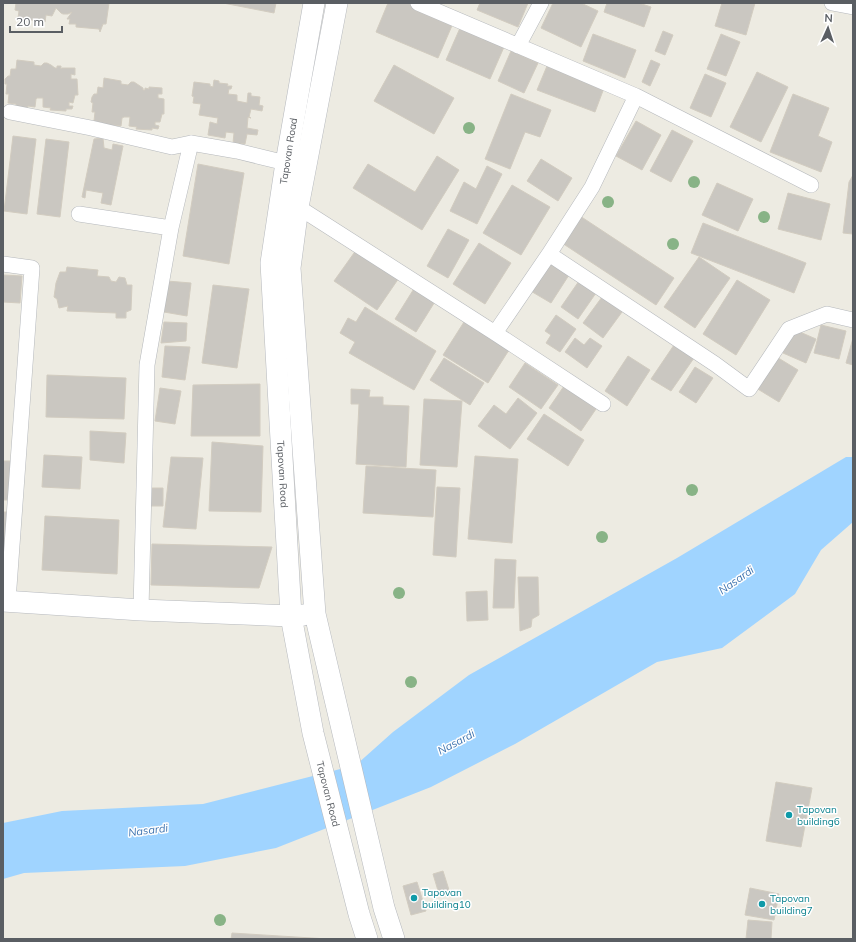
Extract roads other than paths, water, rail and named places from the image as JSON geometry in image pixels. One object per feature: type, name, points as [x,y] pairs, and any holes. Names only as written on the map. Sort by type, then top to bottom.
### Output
[{"type":"main road","name":"Tapovan Road","points":[[314,3],[286,163],[271,263],[291,616],[313,734],[359,914],[367,939]]},
{"type":"main road","points":[[337,3],[298,207],[290,268],[315,614],[384,908],[394,939]]},
{"type":"main road","points":[[5,601],[141,610],[291,616],[315,614]]},
{"type":"street","points":[[418,3],[636,96],[811,185]]},
{"type":"street","points":[[518,46],[541,3]]},
{"type":"street","points":[[832,3],[850,5]]},
{"type":"street","points":[[494,333],[549,254],[592,187],[636,96]]},
{"type":"street","points":[[10,112],[91,128],[172,147],[190,143],[237,151],[286,163]]},
{"type":"street","points":[[141,610],[147,365],[171,228],[190,143]]},
{"type":"street","points":[[298,207],[603,404]]},
{"type":"street","points":[[79,214],[171,228]]},
{"type":"street","points":[[549,254],[715,364],[749,389],[789,329],[827,314],[853,320]]},
{"type":"street","points":[[3,264],[32,268],[5,601]]},
{"type":"water","name":"Nasardi","points":[[846,457],[853,457],[853,522],[821,550],[795,594],[722,648],[657,662],[515,744],[431,787],[276,848],[185,866],[24,873],[3,879],[3,823],[62,811],[203,804],[356,765],[393,732],[469,675],[677,558]]},
{"type":"place","name":"Tapovan building6","points":[[789,815]]},
{"type":"place","name":"Tapovan building10","points":[[414,898]]},
{"type":"place","name":"Tapovan building7","points":[[762,904]]}]
